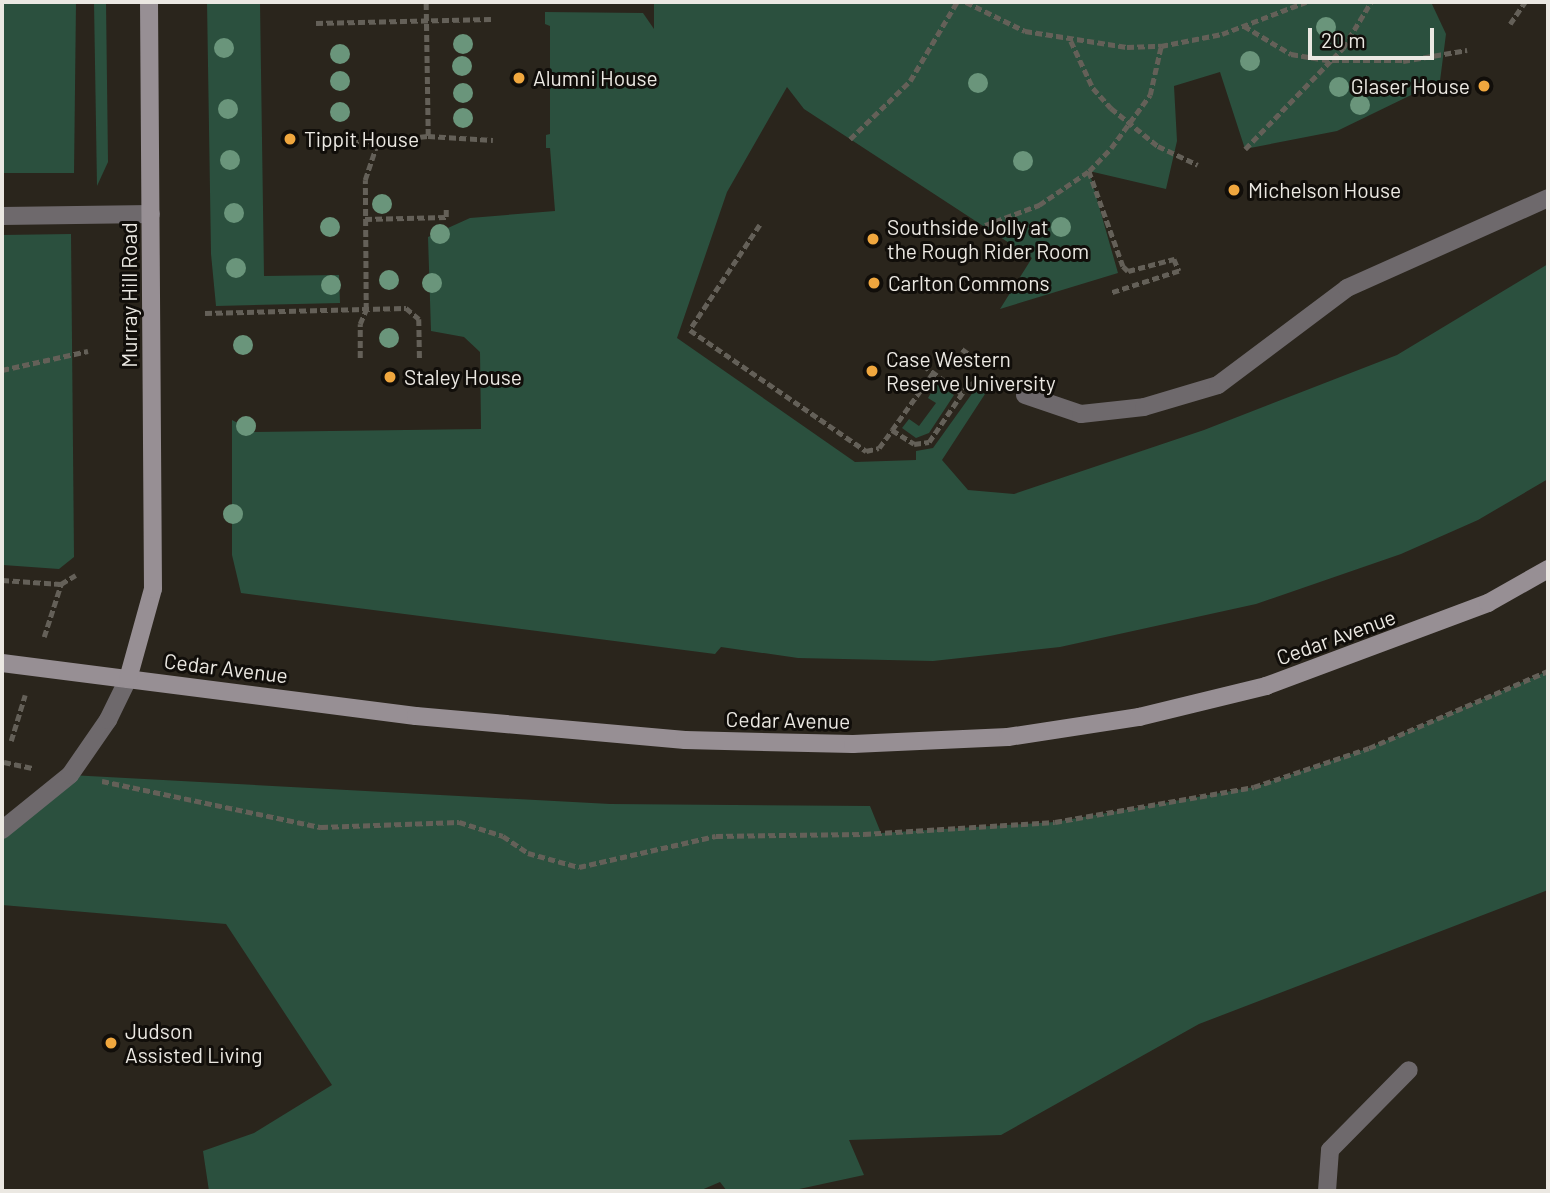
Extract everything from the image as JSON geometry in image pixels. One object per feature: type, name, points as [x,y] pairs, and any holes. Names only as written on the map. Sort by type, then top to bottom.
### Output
[{"type":"main road","name":"Murray Hill Road","points":[[128,679],[153,589],[149,2]]},
{"type":"main road","name":"Cedar Avenue","points":[[2,663],[416,716],[685,740],[853,744],[1008,737],[1139,717],[1266,686],[1488,603],[1548,569]]},
{"type":"street","points":[[1025,396],[1081,414],[1144,407],[1218,385],[1347,288],[1548,198]]},
{"type":"street","points":[[2,216],[151,214]]},
{"type":"street","points":[[2,830],[70,775],[108,720],[128,679]]},
{"type":"street","points":[[1327,1191],[1330,1150],[1409,1070]]},
{"type":"path","points":[[426,2],[428,136]]},
{"type":"path","points":[[850,139],[910,81],[957,2]]},
{"type":"path","points":[[966,2],[1025,31],[1071,41],[1161,46],[1244,26],[1306,2]]},
{"type":"path","points":[[1245,149],[1332,61],[1371,2]]},
{"type":"path","points":[[1510,24],[1525,2]]},
{"type":"path","points":[[316,23],[491,19]]},
{"type":"path","points":[[1244,26],[1292,54],[1332,61],[1403,61],[1467,50]]},
{"type":"path","points":[[1071,41],[1093,88],[1132,126],[1198,165]]},
{"type":"path","points":[[985,225],[1039,205],[1088,171],[1132,126],[1157,79],[1161,46]]},
{"type":"path","points":[[320,142],[378,141],[428,136],[493,140]]},
{"type":"path","points":[[359,358],[359,324],[366,310],[365,180],[378,141]]},
{"type":"path","points":[[1088,171],[1123,266],[1128,271],[1174,259],[1179,271],[1111,293]]},
{"type":"path","points":[[365,219],[446,217],[446,208]]},
{"type":"path","points":[[760,225],[690,330],[866,451],[879,448],[933,373]]},
{"type":"path","points":[[205,313],[406,307],[419,319],[420,358]]},
{"type":"path","points":[[962,349],[979,360]]},
{"type":"path","points":[[2,369],[88,351]]},
{"type":"path","points":[[923,365],[961,393]]},
{"type":"path","points":[[892,430],[914,444],[929,442],[961,393],[977,382],[989,388]]},
{"type":"path","points":[[2,580],[61,584],[76,575]]},
{"type":"path","points":[[132,787],[321,827],[459,822],[503,836],[528,853],[579,867],[716,836],[863,834],[1055,822],[1254,787],[1368,748],[1548,671]]},
{"type":"green space","points":[[2,2],[76,2],[74,173],[2,173]]},
{"type":"green space","points":[[94,2],[106,2],[108,162],[97,186]]},
{"type":"green space","points":[[207,2],[260,2],[264,276],[339,275],[340,303],[216,306],[211,254]]},
{"type":"green space","points":[[654,2],[1431,2],[1446,34],[1440,81],[1337,131],[1245,149],[1220,72],[1174,86],[1177,141],[1166,189],[1089,171],[1118,273],[1000,309],[1032,258],[804,109],[787,87],[727,192],[677,338],[855,462],[916,460],[916,451],[933,448],[976,388],[985,394],[942,460],[968,490],[1014,494],[1204,430],[1397,355],[1548,264],[1548,479],[1478,520],[1401,554],[1256,604],[1060,647],[933,661],[798,658],[721,647],[715,654],[241,593],[232,555],[232,420],[255,432],[481,429],[480,352],[464,337],[431,331],[428,237],[470,218],[555,211],[550,148],[546,148],[546,135],[550,134],[550,26],[545,24],[545,12],[643,13],[654,29]]},
{"type":"green space","points":[[71,234],[74,557],[59,569],[3,565],[2,235]]},
{"type":"green space","points":[[936,384],[954,395],[929,433],[916,438],[902,428],[909,419],[919,426],[936,403],[928,398]]},
{"type":"green space","points":[[1548,671],[1548,890],[1199,1024],[1001,1135],[849,1140],[864,1175],[790,1191],[727,1191],[720,1182],[699,1191],[209,1191],[203,1151],[254,1133],[332,1085],[226,924],[2,905],[2,830],[70,775],[610,804],[870,806],[881,833],[1055,822],[1254,787],[1369,748]]},
{"type":"place","name":"Alumni House","points":[[519,78]]},
{"type":"place","name":"Glaser House","points":[[1484,86]]},
{"type":"place","name":"Tippit House","points":[[290,139]]},
{"type":"place","name":"Michelson House","points":[[1234,190]]},
{"type":"place","name":"Southside Jolly at the Rough Rider Room","points":[[873,239]]},
{"type":"place","name":"Carlton Commons","points":[[874,283]]},
{"type":"place","name":"Case Western Reserve University","points":[[872,371]]},
{"type":"place","name":"Staley House","points":[[390,377]]},
{"type":"place","name":"Judson Assisted Living","points":[[111,1043]]}]
